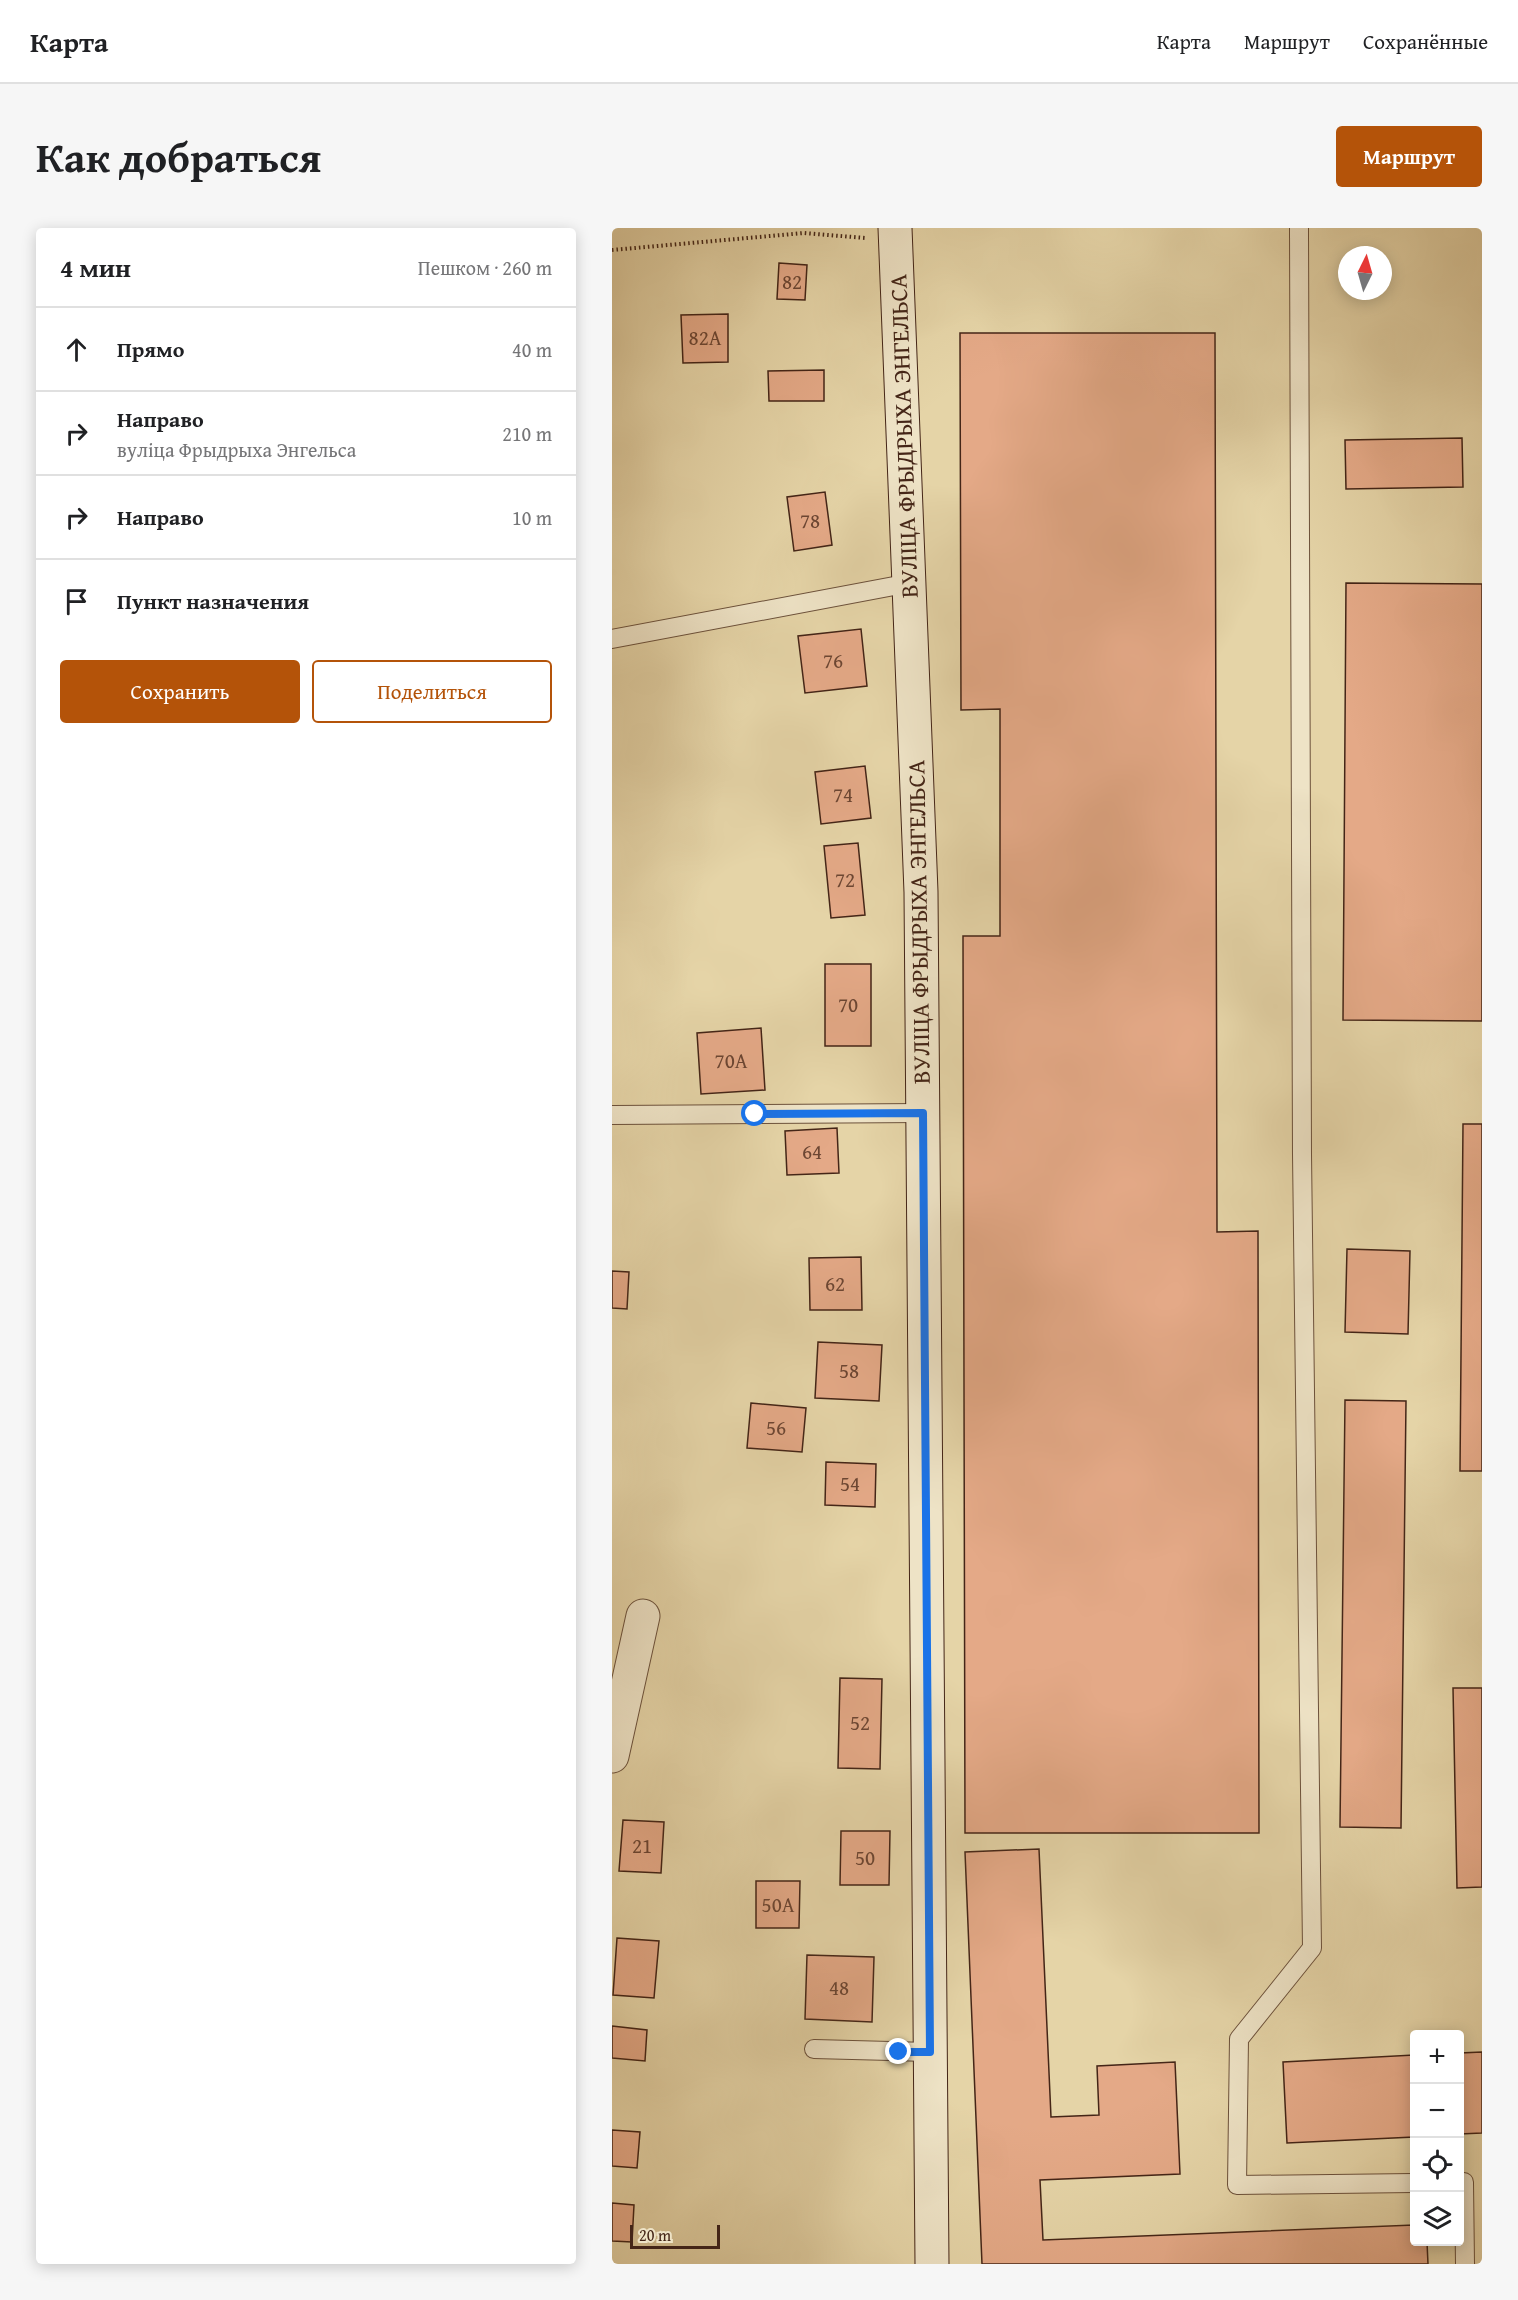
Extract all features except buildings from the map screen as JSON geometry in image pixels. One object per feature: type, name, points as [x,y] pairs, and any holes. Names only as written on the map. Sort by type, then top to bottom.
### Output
[{"type":"street","name":"ВУЛІЦА ФРЫДРЫХА ЭНГЕЛЬСА","points":[[895,234],[921,892],[932,2264]]},
{"type":"street","points":[[612,1756],[643,1616]]},
{"type":"lane","points":[[1299,228],[1302,1166],[1312,1948],[1239,2039],[1238,2185],[1410,2182]]},
{"type":"lane","points":[[612,639],[910,583]]},
{"type":"lane","points":[[612,1115],[923,1113]]},
{"type":"lane","points":[[814,2049],[930,2052]]},
{"type":"lane","points":[[1464,2182],[1465,2264]]},
{"type":"path","points":[[612,250],[804,233],[895,234]]},
{"type":"route","points":[[755,1114],[923,1113],[930,2052],[899,2052]]}]
